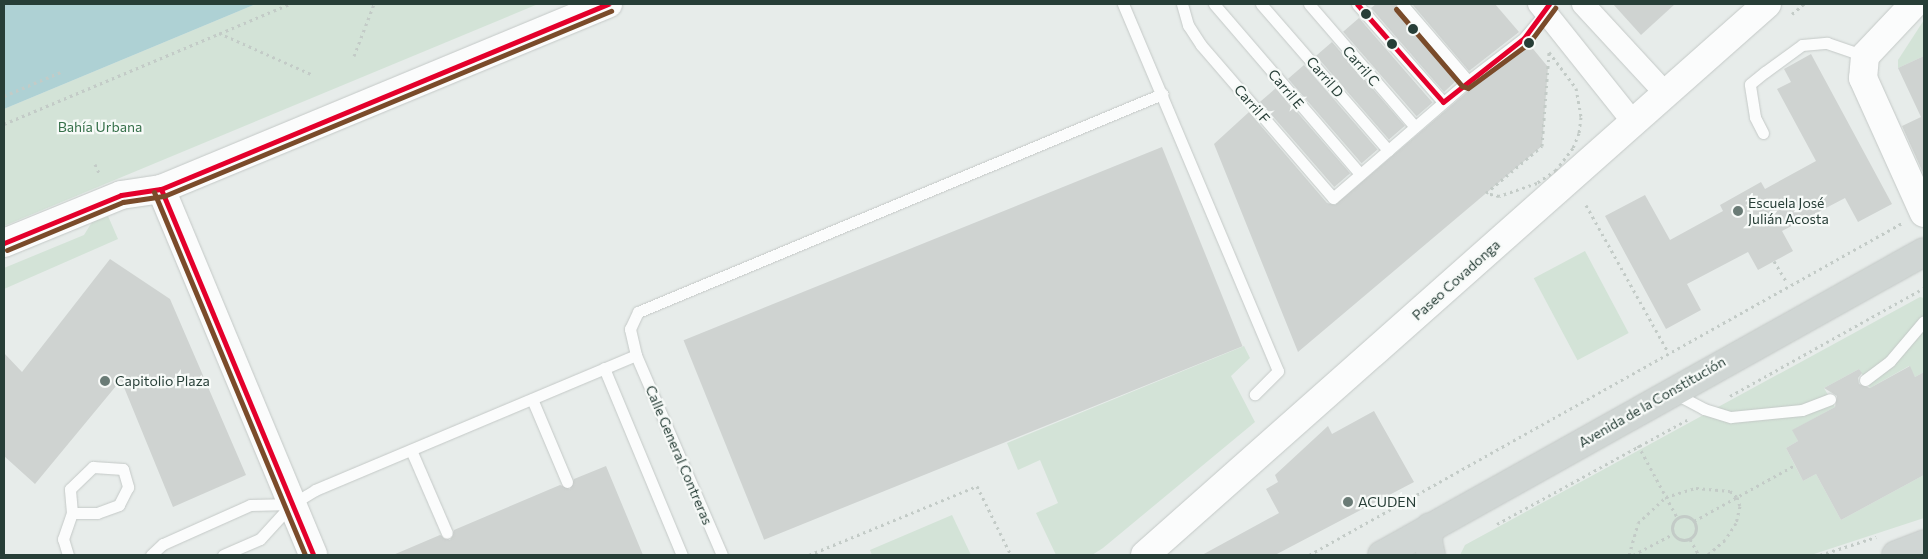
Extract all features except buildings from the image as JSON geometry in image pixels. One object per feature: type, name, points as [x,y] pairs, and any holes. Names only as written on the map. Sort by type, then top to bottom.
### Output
[{"type":"main road","name":"Avenida de la Constitución","points":[[1385,555],[1430,527],[1622,420],[1670,391],[1924,252]]},
{"type":"main road","points":[[1430,527],[1428,542],[1431,555]]},
{"type":"main road","points":[[1888,546],[1924,544]]},
{"type":"street","points":[[4,243],[120,195],[160,189],[608,4]]},
{"type":"street","points":[[1583,4],[1666,94]]},
{"type":"street","name":"Paseo Covadonga","points":[[1145,555],[1767,4]]},
{"type":"street","points":[[1914,4],[1865,56],[1863,78],[1917,217]]},
{"type":"street","points":[[1545,6],[1634,122]]},
{"type":"street","points":[[160,189],[313,555]]},
{"type":"lane","points":[[1123,4],[1278,371],[1255,394]]},
{"type":"lane","name":"Carril F","points":[[1182,4],[1188,25],[1201,45],[1333,198],[1360,174]]},
{"type":"lane","name":"Carril E","points":[[1214,4],[1360,174]]},
{"type":"lane","name":"Carril D","points":[[1261,4],[1388,150]]},
{"type":"lane","name":"Carril C","points":[[1309,4],[1415,127]]},
{"type":"lane","points":[[1357,4],[1443,102]]},
{"type":"lane","points":[[1402,4],[1468,81]]},
{"type":"lane","points":[[1360,174],[1468,81],[1524,38],[1545,6]]},
{"type":"lane","points":[[1764,133],[1755,117],[1750,84],[1765,72],[1802,45],[1827,43],[1865,56]]},
{"type":"lane","name":"Calle General Contreras","points":[[722,555],[636,355],[630,329],[638,312],[1162,94]]},
{"type":"lane","points":[[1866,380],[1890,361],[1924,321]]},
{"type":"lane","points":[[223,555],[260,539],[292,504],[315,490],[636,355]]},
{"type":"lane","points":[[604,368],[682,555]]},
{"type":"lane","points":[[1670,391],[1704,409],[1731,417],[1802,410],[1830,399]]},
{"type":"lane","points":[[532,399],[567,482]]},
{"type":"lane","points":[[411,450],[446,533]]},
{"type":"lane","points":[[68,555],[63,539],[72,513],[70,489],[93,467],[123,469],[128,487],[119,506],[97,513],[72,513]]},
{"type":"lane","points":[[151,555],[163,544],[250,505],[292,504]]},
{"type":"path","points":[[4,124],[289,4]]},
{"type":"path","points":[[354,56],[374,4]]},
{"type":"path","points":[[219,33],[311,74]]},
{"type":"path","points":[[1549,52],[1576,88],[1581,116],[1580,133],[1574,148],[1556,170],[1538,183],[1500,196],[1486,193],[1542,146],[1549,52]]},
{"type":"path","points":[[4,96],[60,72]]},
{"type":"path","points":[[1586,205],[1667,350]]},
{"type":"path","points":[[1309,555],[1917,217]]},
{"type":"path","points":[[1774,261],[1786,282]]},
{"type":"path","points":[[1622,420],[1678,517]]},
{"type":"path","points":[[1694,521],[1795,466]]},
{"type":"path","points":[[809,555],[977,486],[1011,555]]},
{"type":"path","points":[[1628,555],[1638,522],[1666,497],[1679,491],[1714,488],[1737,496]]},
{"type":"path","points":[[1707,555],[1725,540],[1736,523],[1740,506],[1737,496]]},
{"type":"path","points":[[1683,515],[1694,521],[1696,527],[1690,539],[1684,540],[1673,534],[1671,528],[1678,517],[1683,515]]},
{"type":"path","points":[[1633,555],[1673,534]]},
{"type":"path","points":[[1690,539],[1699,555]]},
{"type":"path","points":[[1820,555],[1888,546]]},
{"type":"green space","name":"Bahía Urbana","points":[[256,4],[538,4],[4,226],[4,109]]},
{"type":"green space","points":[[1924,20],[1924,56],[1898,68],[1898,60]]},
{"type":"green space","points":[[108,216],[118,239],[4,289],[4,268],[84,235],[92,222]]},
{"type":"green space","points":[[1585,251],[1629,333],[1577,360],[1534,278]]},
{"type":"green space","points":[[1920,297],[1924,298],[1924,372],[1915,377],[1909,366],[1870,388],[1859,369],[1824,388],[1835,407],[1793,430],[1798,441],[1786,448],[1803,481],[1816,474],[1841,520],[1924,475],[1924,518],[1811,555],[1460,555],[1465,545]]},
{"type":"green space","points":[[1244,346],[1250,358],[1231,376],[1255,422],[1103,548],[1092,555],[1056,555],[1036,513],[1058,503],[1040,460],[1018,470],[1007,443]]},
{"type":"green space","points":[[952,515],[971,555],[872,555],[870,550]]},
{"type":"water","points":[[4,4],[256,4],[4,109]]},
{"type":"transit line","points":[[4,243],[121,195],[161,189],[608,4]]},
{"type":"transit line","points":[[1357,4],[1443,102]]},
{"type":"transit line","points":[[1443,102],[1524,38],[1549,4]]},
{"type":"transit line","points":[[1396,9],[1462,86],[1468,88],[1529,43],[1555,8]]},
{"type":"transit line","points":[[7,250],[123,202],[164,196],[611,11]]},
{"type":"transit line","points":[[161,189],[313,555]]},
{"type":"transit line","points":[[154,192],[305,555]]},
{"type":"place","name":"Escuela José Julián Acosta","points":[[1738,211]]},
{"type":"place","name":"Capitolio Plaza","points":[[105,381]]},
{"type":"place","name":"ACUDEN","points":[[1348,502]]}]
